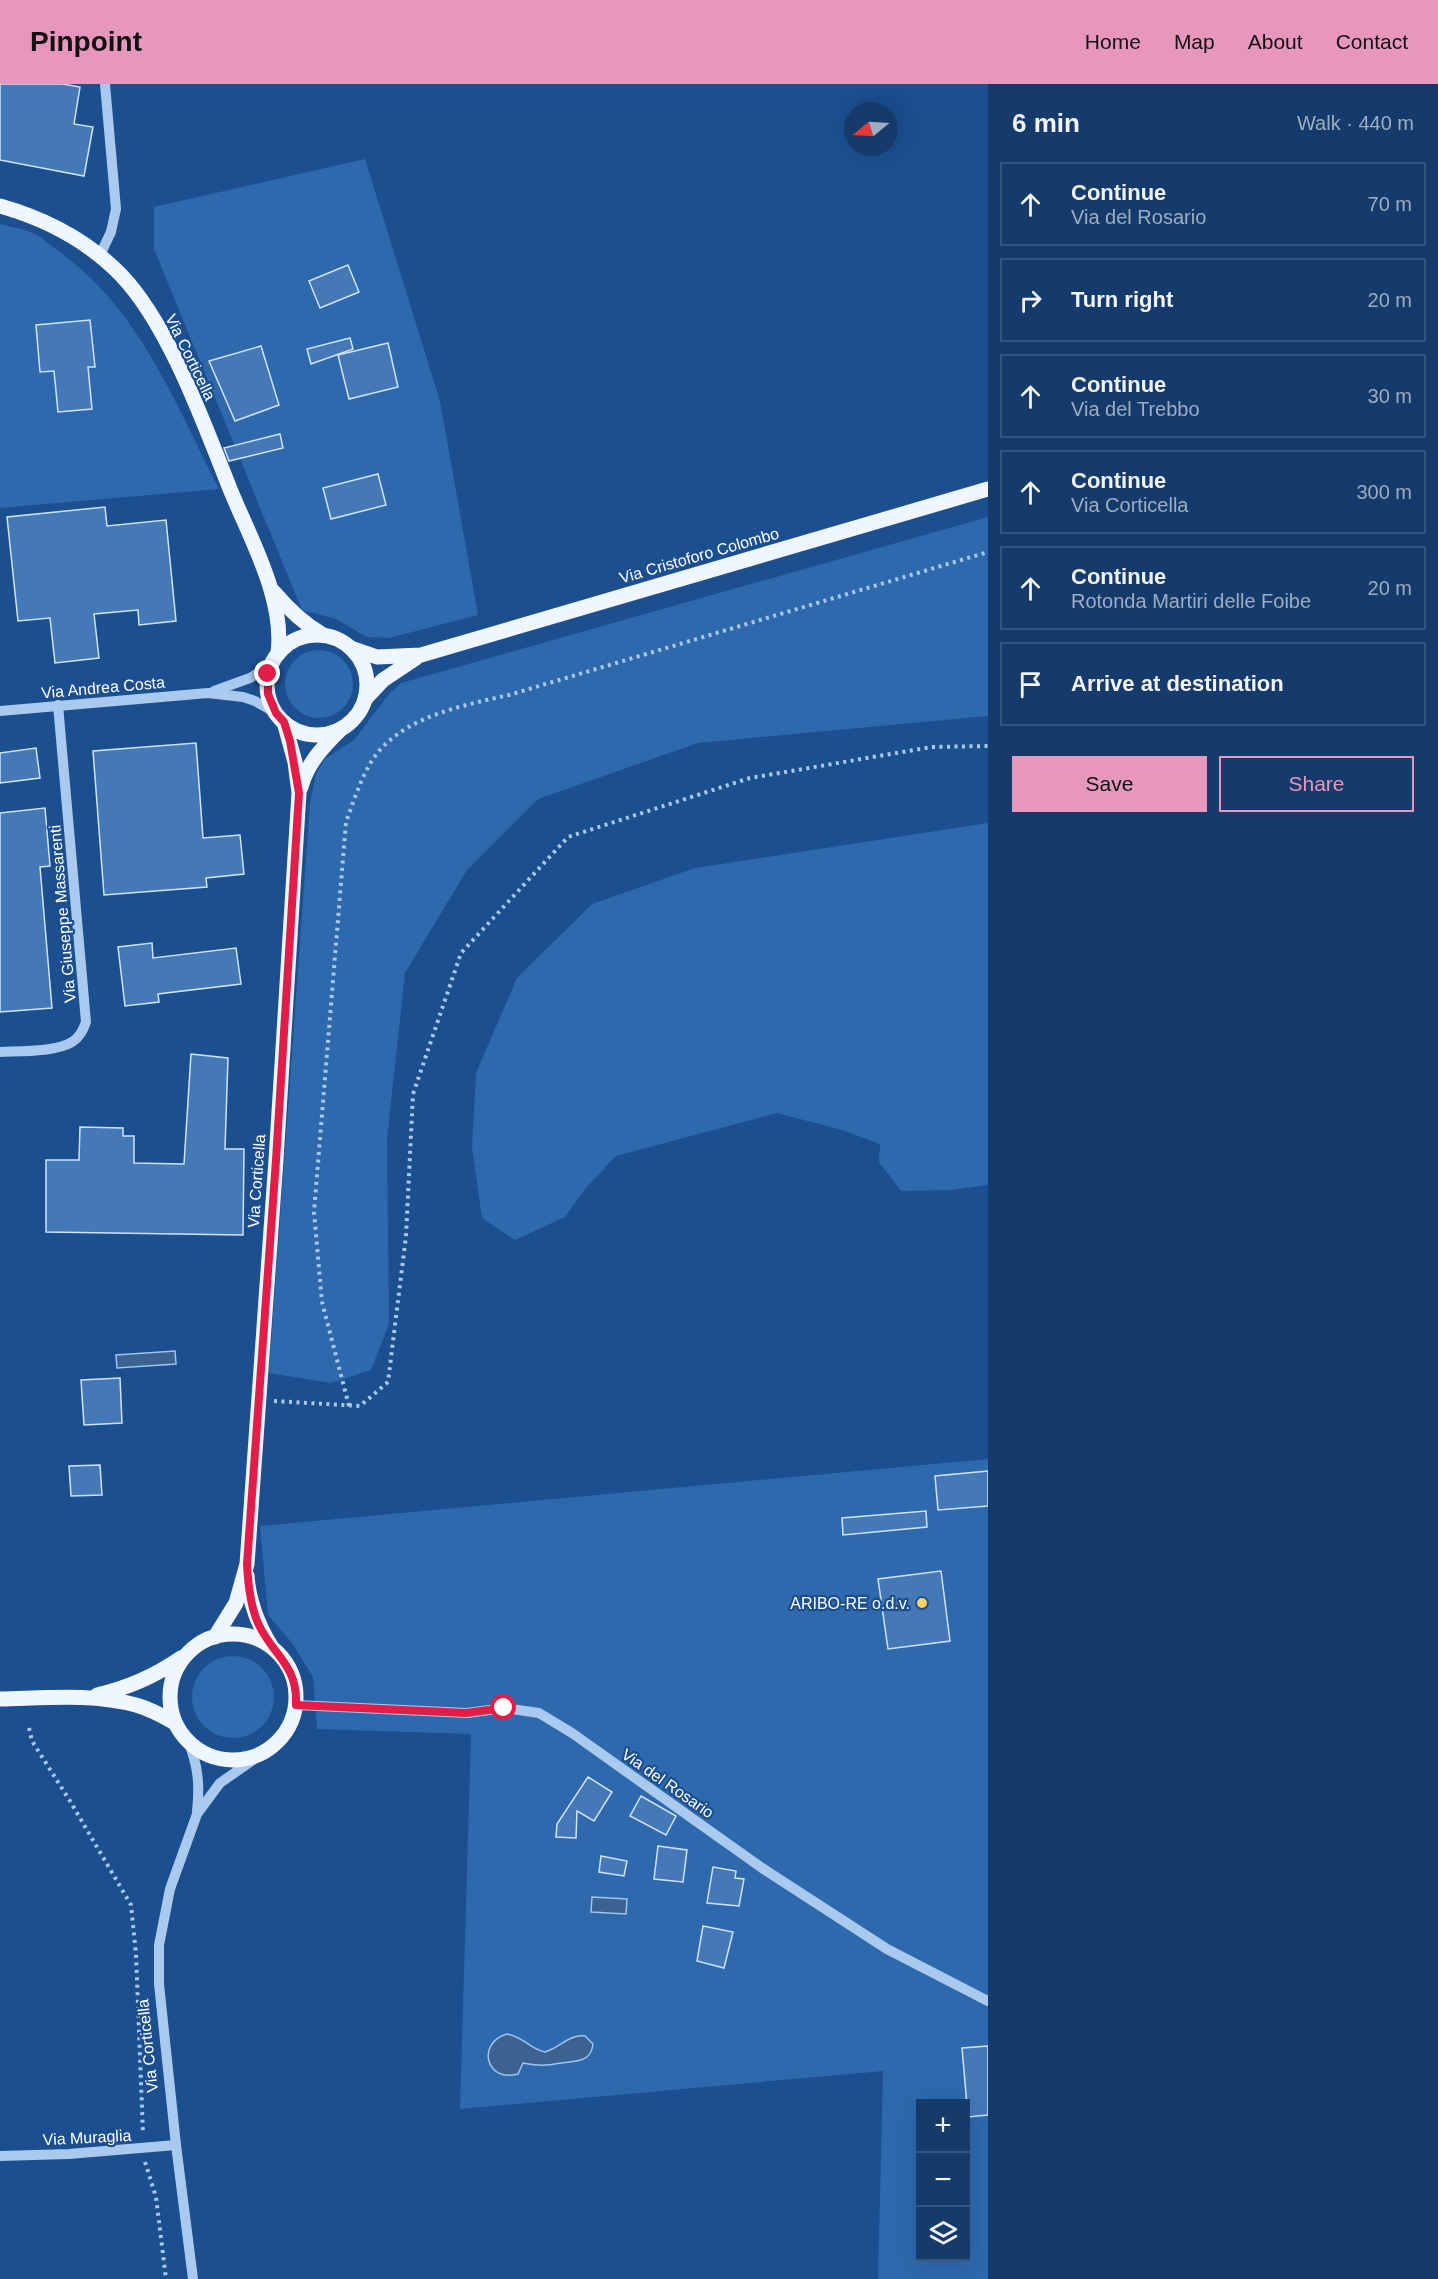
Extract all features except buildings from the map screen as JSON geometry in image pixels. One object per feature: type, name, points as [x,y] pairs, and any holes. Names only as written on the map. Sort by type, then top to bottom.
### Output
[{"type":"main road","name":"Via Corticella","points":[[0,206],[27,214],[54,226],[100,255],[123,277],[142,303],[177,363],[206,428],[269,585],[280,631],[275,659]]},
{"type":"main road","name":"Via Cristoforo Colombo","points":[[351,648],[377,657],[421,655],[988,489]]},
{"type":"main road","points":[[269,585],[287,609],[304,624],[351,648],[365,671],[367,684],[366,698],[360,711],[313,759],[304,774],[299,793]]},
{"type":"main road","points":[[323,635],[303,637],[294,641],[275,659],[267,684],[268,694],[280,717],[304,734],[316,735],[339,730]]},
{"type":"main road","name":"Via Cristoforo Colombo","points":[[366,698],[383,680],[421,655]]},
{"type":"main road","name":"Via Corticella","points":[[215,1637],[236,1603],[247,1564],[299,793],[295,762],[280,717]]},
{"type":"main road","points":[[188,1653],[179,1665],[172,1686],[171,1708],[175,1723],[188,1741],[200,1751],[222,1759],[245,1760],[260,1755],[275,1745],[291,1722],[296,1705],[296,1688],[288,1665],[273,1648],[258,1624],[252,1608],[247,1564]]},
{"type":"main road","points":[[82,1698],[137,1683],[163,1670],[196,1646],[215,1637],[230,1634],[245,1635],[273,1648]]},
{"type":"main road","points":[[0,1699],[82,1698],[138,1705],[175,1723]]},
{"type":"street","points":[[100,255],[111,232],[116,210],[105,84]]},
{"type":"street","name":"Via Andrea Costa","points":[[208,693],[250,678],[275,659]]},
{"type":"street","name":"Via Andrea Costa","points":[[0,711],[208,693],[243,697],[255,701],[280,717]]},
{"type":"street","name":"Via Giuseppe Massarenti","points":[[0,1052],[56,1048],[72,1042],[81,1034],[86,1022],[58,705]]},
{"type":"street","name":"Via del Rosario","points":[[296,1705],[466,1713],[504,1708],[539,1713],[572,1733],[762,1868],[887,1949],[988,2001]]},
{"type":"street","name":"Via Corticella","points":[[188,1741],[198,1770],[197,1814]]},
{"type":"street","name":"Via Corticella","points":[[193,2279],[159,1984],[159,1945],[170,1889],[197,1814],[208,1796],[220,1783],[260,1755]]},
{"type":"street","name":"Via Muraglia","points":[[0,2156],[144,2149],[176,2145]]},
{"type":"path","points":[[349,1406],[322,1302],[314,1212],[346,822],[363,778],[379,751],[402,731],[461,706],[509,695],[988,552]]},
{"type":"path","points":[[258,1399],[360,1406],[388,1382],[406,1236],[413,1094],[461,953],[568,837],[750,778],[932,747],[988,746]]},
{"type":"path","points":[[28,1728],[32,1741],[131,1905],[136,1954],[145,2161],[156,2197],[166,2279]]},
{"type":"shaded area","points":[[365,159],[440,401],[478,615],[389,638],[367,637],[336,619],[302,610],[154,249],[154,207]]},
{"type":"shaded area","points":[[0,224],[27,231],[42,238],[89,276],[113,302],[154,361],[219,489],[0,508]]},
{"type":"shaded area","points":[[988,517],[988,716],[698,743],[538,799],[467,870],[405,973],[387,1139],[389,1324],[371,1370],[331,1383],[269,1373],[310,803],[316,774],[325,759],[354,740],[389,694],[401,683]]},
{"type":"shaded area","points":[[312,650],[326,650],[338,655],[348,665],[353,684],[348,703],[338,713],[326,718],[312,718],[300,713],[290,703],[285,691],[285,677],[290,665],[300,655]]},
{"type":"shaded area","points":[[988,823],[988,1185],[951,1190],[901,1191],[879,1162],[880,1144],[842,1130],[777,1113],[616,1156],[585,1189],[565,1217],[515,1240],[482,1218],[472,1147],[476,1073],[517,978],[592,904],[695,868]]},
{"type":"shaded area","points":[[175,1351],[176,1364],[117,1368],[116,1355]]},
{"type":"shaded area","points":[[988,1459],[988,2279],[878,2279],[883,2071],[460,2109],[471,1734],[317,1729],[313,1677],[292,1643],[268,1615],[260,1526]]},
{"type":"shaded area","points":[[233,1656],[249,1659],[262,1668],[271,1681],[274,1697],[271,1713],[262,1726],[249,1735],[233,1738],[217,1735],[204,1726],[195,1713],[192,1697],[195,1681],[204,1668],[217,1659]]},
{"type":"shaded area","points":[[592,1897],[627,1899],[626,1914],[591,1912]]},
{"type":"shaded area","points":[[507,2034],[545,2052],[579,2036],[585,2036],[593,2044],[589,2055],[582,2060],[546,2065],[523,2063],[518,2074],[507,2075],[498,2073],[492,2068],[488,2053],[491,2045],[497,2039]]},
{"type":"place","name":"ARIBO-RE o.d.v.","points":[[922,1603]]},
{"type":"route","points":[[268,674],[268,694],[276,713],[284,722],[290,741],[299,793],[247,1564],[252,1608],[258,1624],[273,1648],[288,1665],[296,1688],[296,1705],[466,1713],[504,1708]]}]
